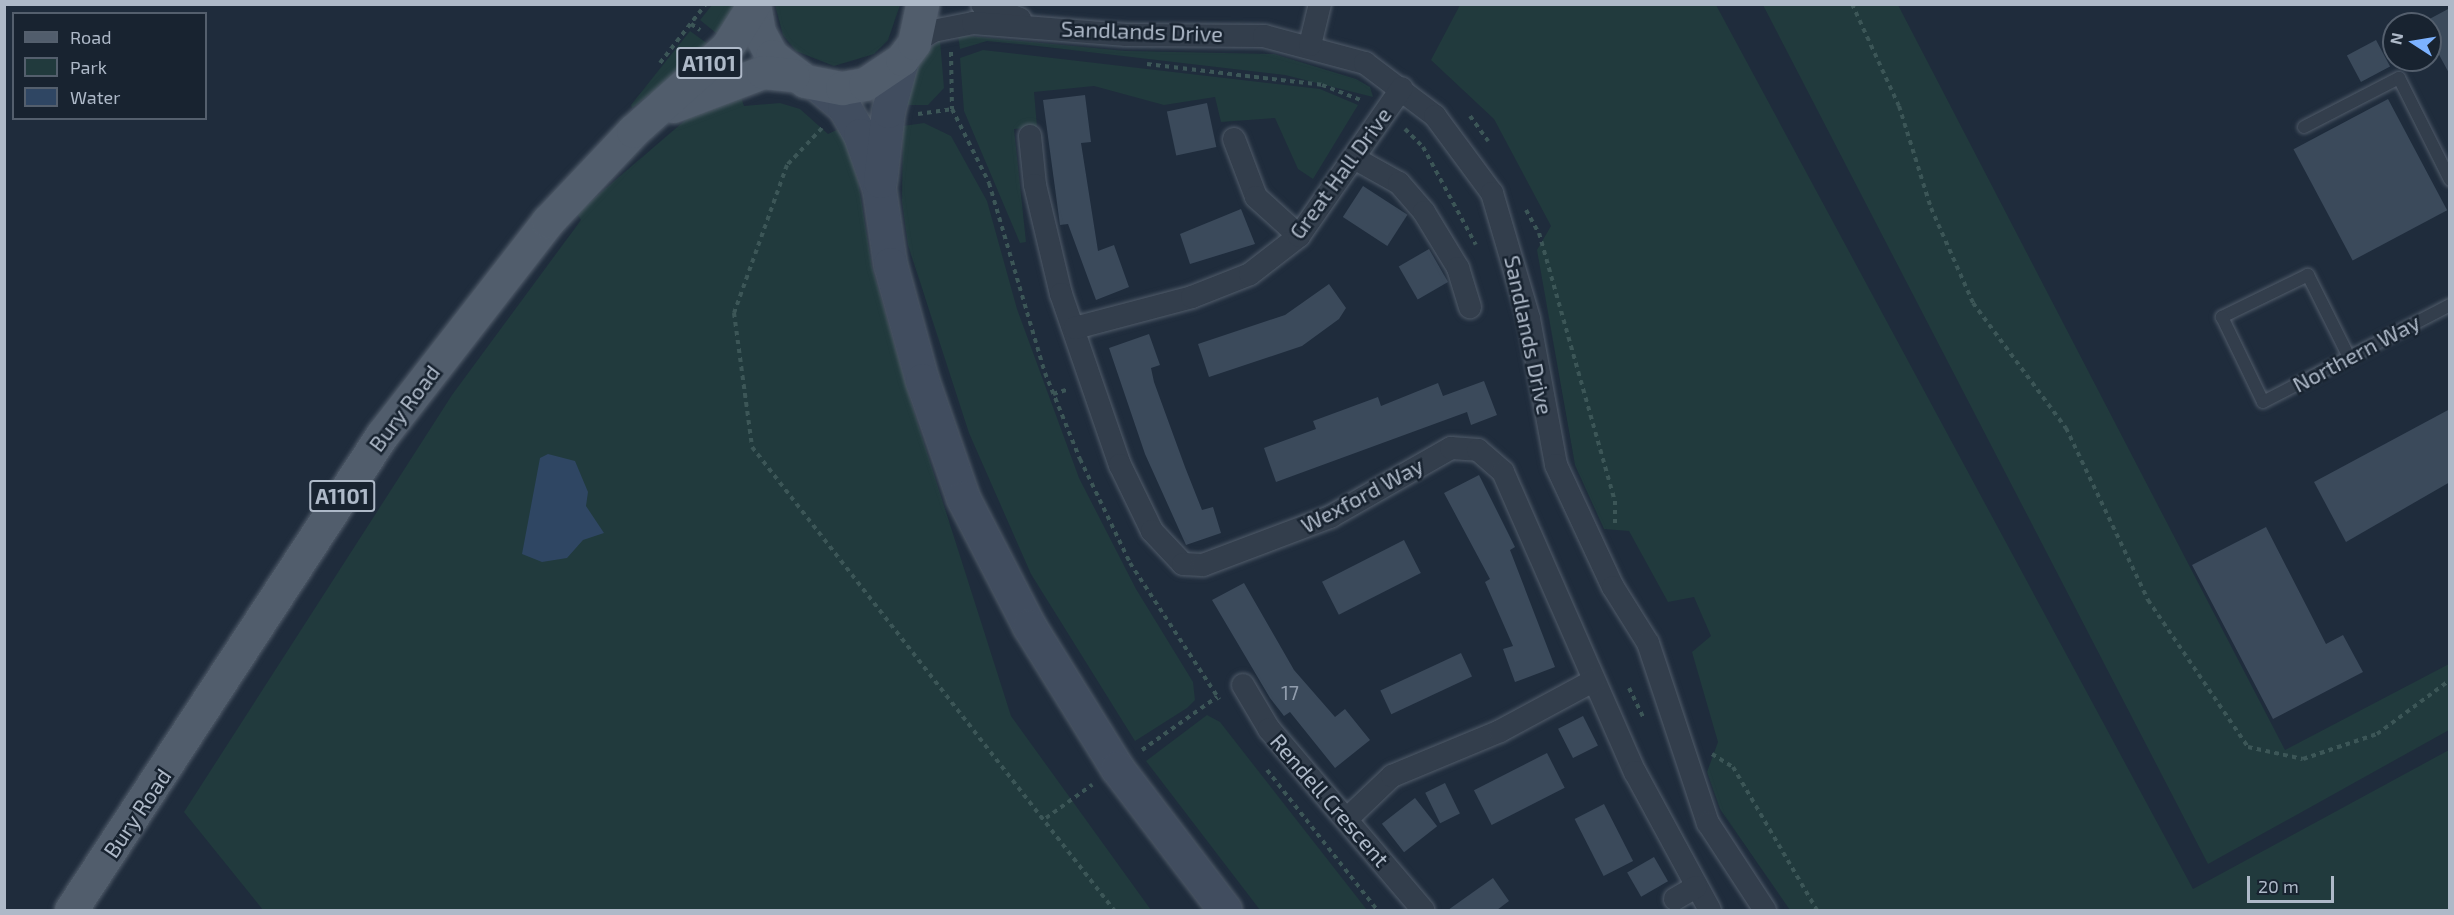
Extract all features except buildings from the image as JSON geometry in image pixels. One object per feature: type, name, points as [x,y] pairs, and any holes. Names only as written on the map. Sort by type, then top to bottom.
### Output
[{"type":"main road","points":[[754,4],[759,32],[772,56],[844,107],[879,189],[900,299],[963,498],[1029,626],[1117,768],[1225,910]]},
{"type":"main road","name":"Bury Road","points":[[71,910],[382,435],[548,221],[654,114],[727,47],[754,4]]},
{"type":"main road","points":[[879,189],[888,111],[922,4]]},
{"type":"main road","name":"Bury Road","points":[[654,114],[745,77],[865,84],[908,51]]},
{"type":"street","name":"Sandlands Drive","points":[[982,4],[1035,25]]},
{"type":"street","points":[[1310,45],[1320,4]]},
{"type":"street","name":"Sandlands Drive","points":[[908,51],[933,31],[973,23],[1035,25],[1126,35],[1264,36],[1310,45],[1365,63],[1402,88],[1464,150],[1492,193],[1527,309],[1556,465],[1613,587],[1648,643],[1708,823],[1765,910]]},
{"type":"street","name":"Great Hall Drive","points":[[1075,328],[1192,297],[1250,274],[1299,237],[1402,88]]},
{"type":"street","name":"Wexford Way","points":[[1030,136],[1035,185],[1075,328],[1120,465],[1152,531],[1184,564],[1203,565],[1330,517],[1451,448],[1478,450],[1503,472],[1593,681],[1696,888],[1710,910]]},
{"type":"street","points":[[1234,139],[1256,197],[1299,237]]},
{"type":"street","points":[[1354,158],[1400,183],[1424,212],[1458,268],[1470,307]]},
{"type":"street","points":[[1348,818],[1392,776],[1500,731],[1593,681]]},
{"type":"street","name":"Rendell Crescent","points":[[1243,685],[1269,729],[1348,818],[1424,910]]},
{"type":"street","points":[[1676,899],[1696,888]]},
{"type":"lane","points":[[2304,127],[2399,78],[2450,180]]},
{"type":"lane","name":"Northern Way","points":[[2349,357],[2308,275],[2222,317],[2263,402],[2450,305]]},
{"type":"path","points":[[1852,4],[1899,106],[1930,208],[1973,303],[2066,428],[2148,600],[2248,747],[2303,759],[2377,734],[2450,680]]},
{"type":"path","points":[[951,56],[957,54]]},
{"type":"path","points":[[1134,62],[1322,85],[1366,103],[1363,111]]},
{"type":"path","points":[[827,123],[788,165],[734,313],[752,447],[1114,910]]},
{"type":"path","points":[[1402,126],[1423,147],[1470,227],[1481,258]]},
{"type":"path","points":[[1626,681],[1646,724]]},
{"type":"green space","points":[[775,4],[900,5],[888,40],[874,54],[834,66],[796,51],[783,35]]},
{"type":"green space","points":[[712,5],[736,5],[721,37],[700,20]]},
{"type":"green space","points":[[1460,5],[1716,5],[2193,889],[2449,750],[2449,910],[1790,910],[1720,809],[1707,772],[1718,742],[1692,652],[1711,636],[1694,597],[1668,602],[1629,531],[1604,529],[1575,465],[1537,250],[1551,226],[1494,119],[1431,60]]},
{"type":"green space","points":[[1763,5],[1898,5],[2285,750],[2449,664],[2449,730],[2208,864]]},
{"type":"green space","points":[[690,31],[712,47],[632,108],[631,105]]},
{"type":"green space","points":[[958,35],[1126,51],[1274,54],[1356,79],[1370,87],[1373,97],[1285,75],[1029,45],[987,41],[960,49]]},
{"type":"green space","points":[[940,40],[944,88],[928,105],[902,105],[923,54]]},
{"type":"green space","points":[[983,50],[1320,89],[1358,105],[1313,179],[1298,169],[1275,118],[1221,122],[1215,97],[1164,105],[1094,86],[1034,92],[1037,127],[1014,129],[1026,242],[1020,243],[964,111],[960,58]]},
{"type":"green space","points":[[739,91],[744,106],[780,103],[800,109],[828,134],[841,128],[858,181],[872,267],[910,399],[1011,716],[1151,910],[263,910],[184,812],[452,395],[581,220],[577,213],[696,111]]},
{"type":"green space","points":[[924,123],[951,136],[987,201],[1017,309],[1079,478],[1136,589],[1193,682],[1195,700],[1187,708],[1135,741],[1031,574],[969,433],[908,245],[902,201],[903,126]]},
{"type":"green space","points":[[1207,715],[1220,722],[1367,910],[1260,910],[1146,761]]},
{"type":"water","points":[[548,454],[575,461],[588,492],[586,506],[604,533],[583,540],[567,558],[542,562],[522,554],[540,458]]}]
